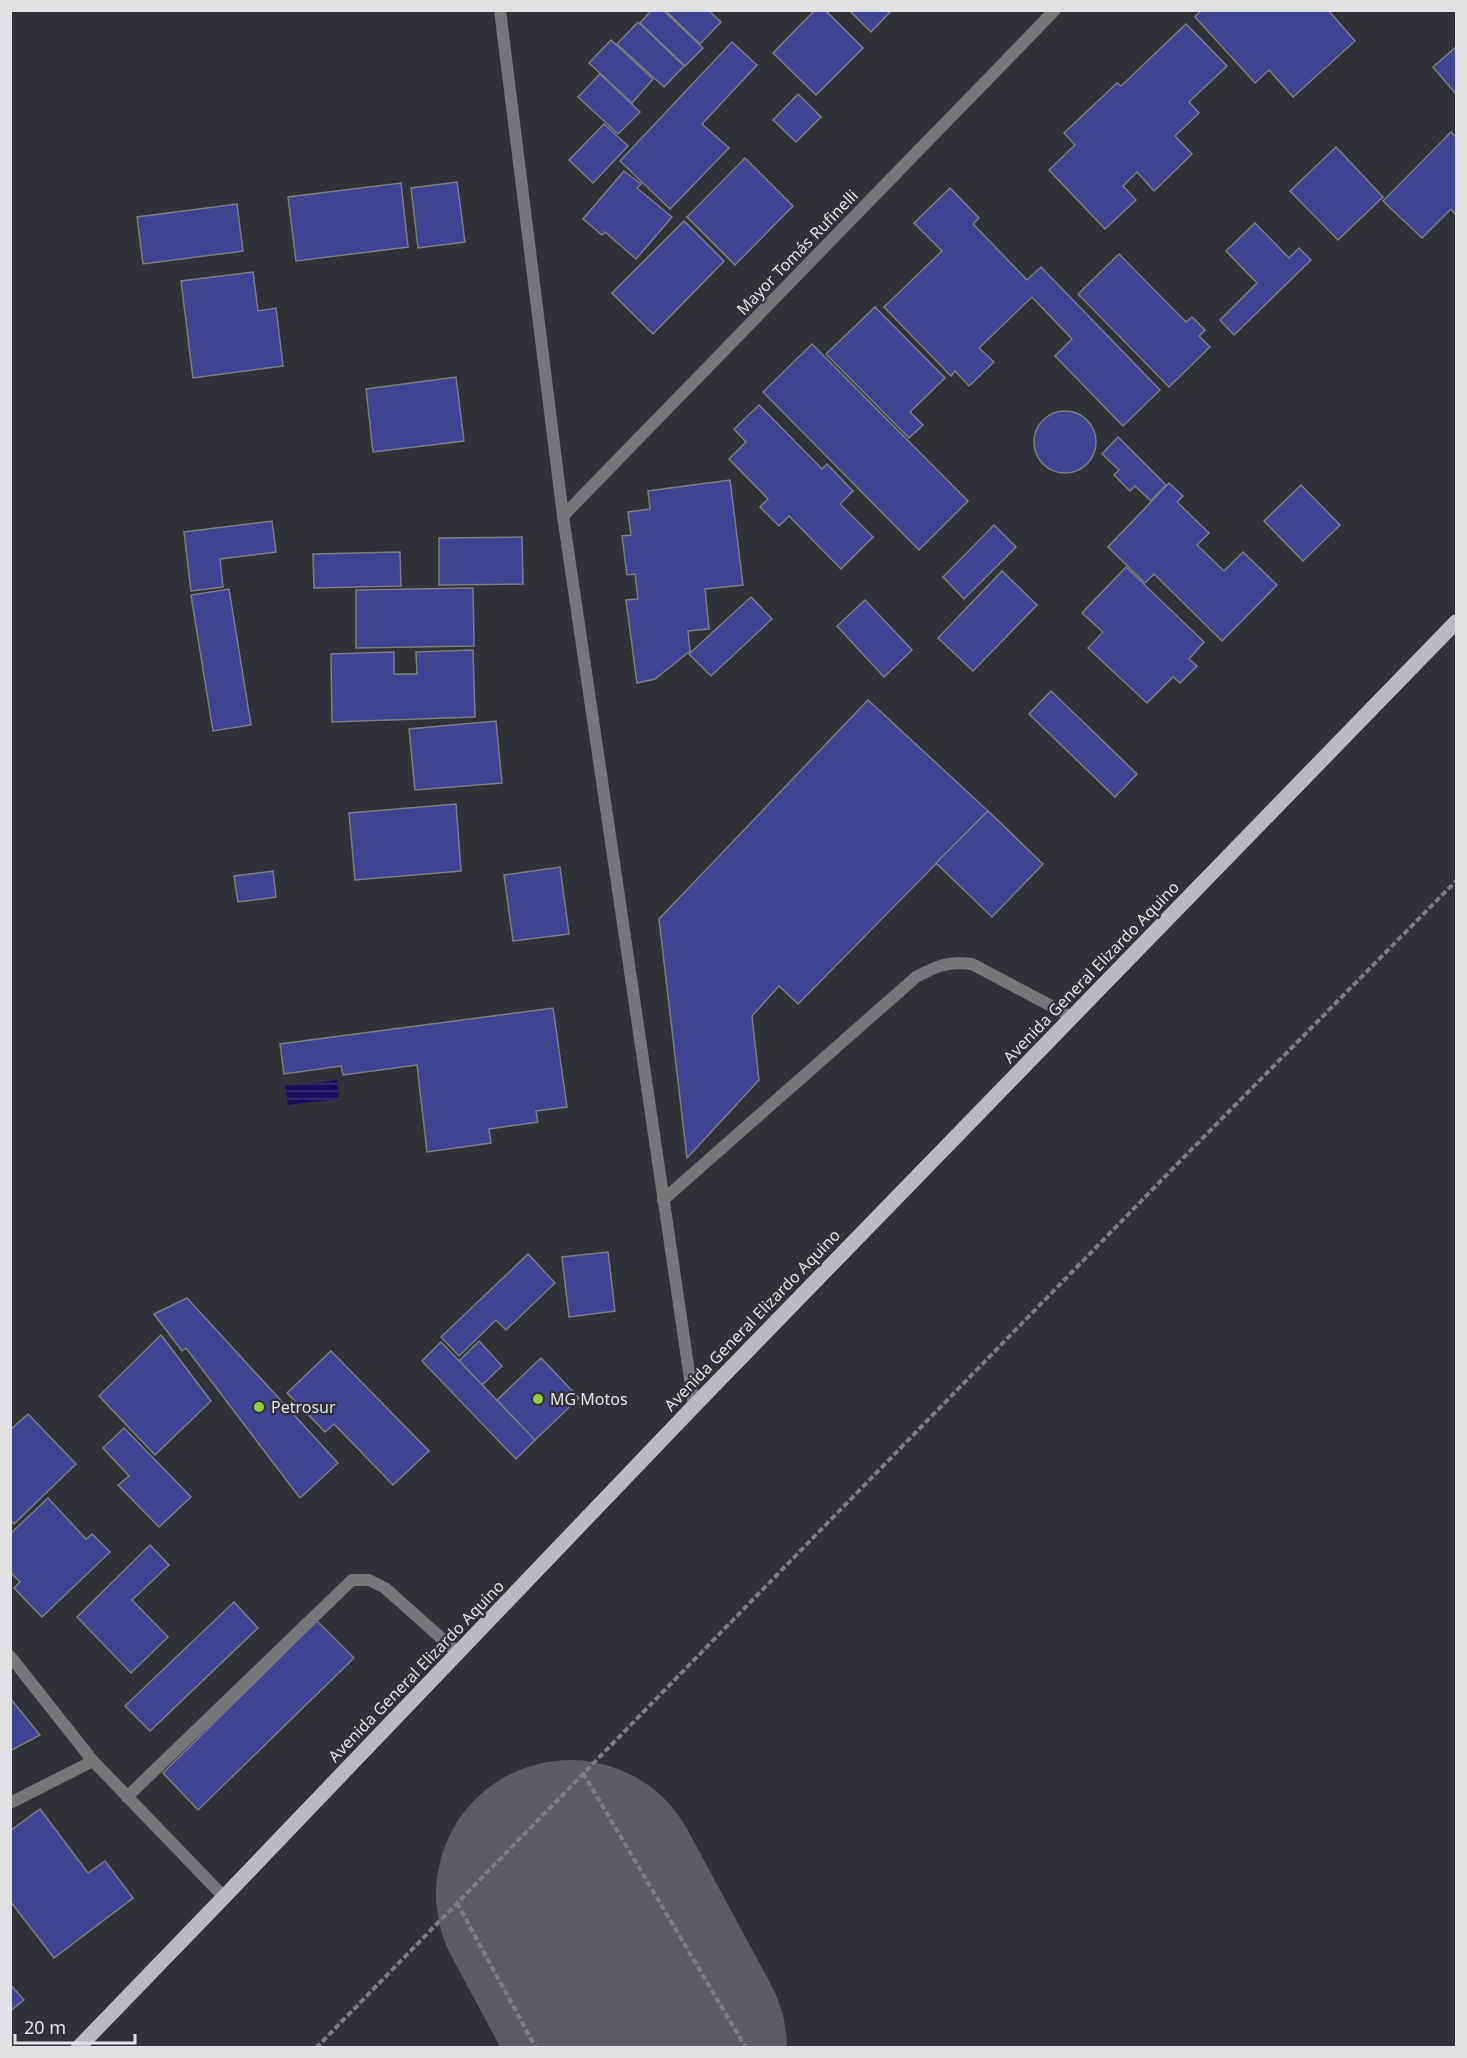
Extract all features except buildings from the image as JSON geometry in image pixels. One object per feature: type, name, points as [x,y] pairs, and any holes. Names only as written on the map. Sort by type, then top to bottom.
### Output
[{"type":"main road","name":"Avenida General Elizardo Aquino","points":[[78,2048],[694,1406],[1456,622]]},
{"type":"street","points":[[500,10],[563,516],[694,1406]]},
{"type":"street","name":"Mayor Tomás Rufinelli","points":[[563,516],[1054,10]]},
{"type":"street","points":[[663,1200],[916,977],[939,964],[972,964],[1072,1017]]},
{"type":"street","points":[[127,1797],[352,1580],[369,1581],[385,1588],[458,1653]]},
{"type":"street","points":[[10,1656],[93,1761],[224,1897]]},
{"type":"street","points":[[10,1803],[93,1761]]},
{"type":"path","points":[[316,2048],[1162,1179],[1456,881]]},
{"type":"path","points":[[583,1773],[746,2048]]},
{"type":"path","points":[[457,1903],[536,2048]]},
{"type":"shaded area","points":[[337,1080],[339,1099],[288,1105],[285,1086]]},
{"type":"runway","points":[[570,1894],[653,2048]]},
{"type":"place","name":"MG Motos","points":[[538,1399]]},
{"type":"place","name":"Petrosur","points":[[259,1407]]}]
